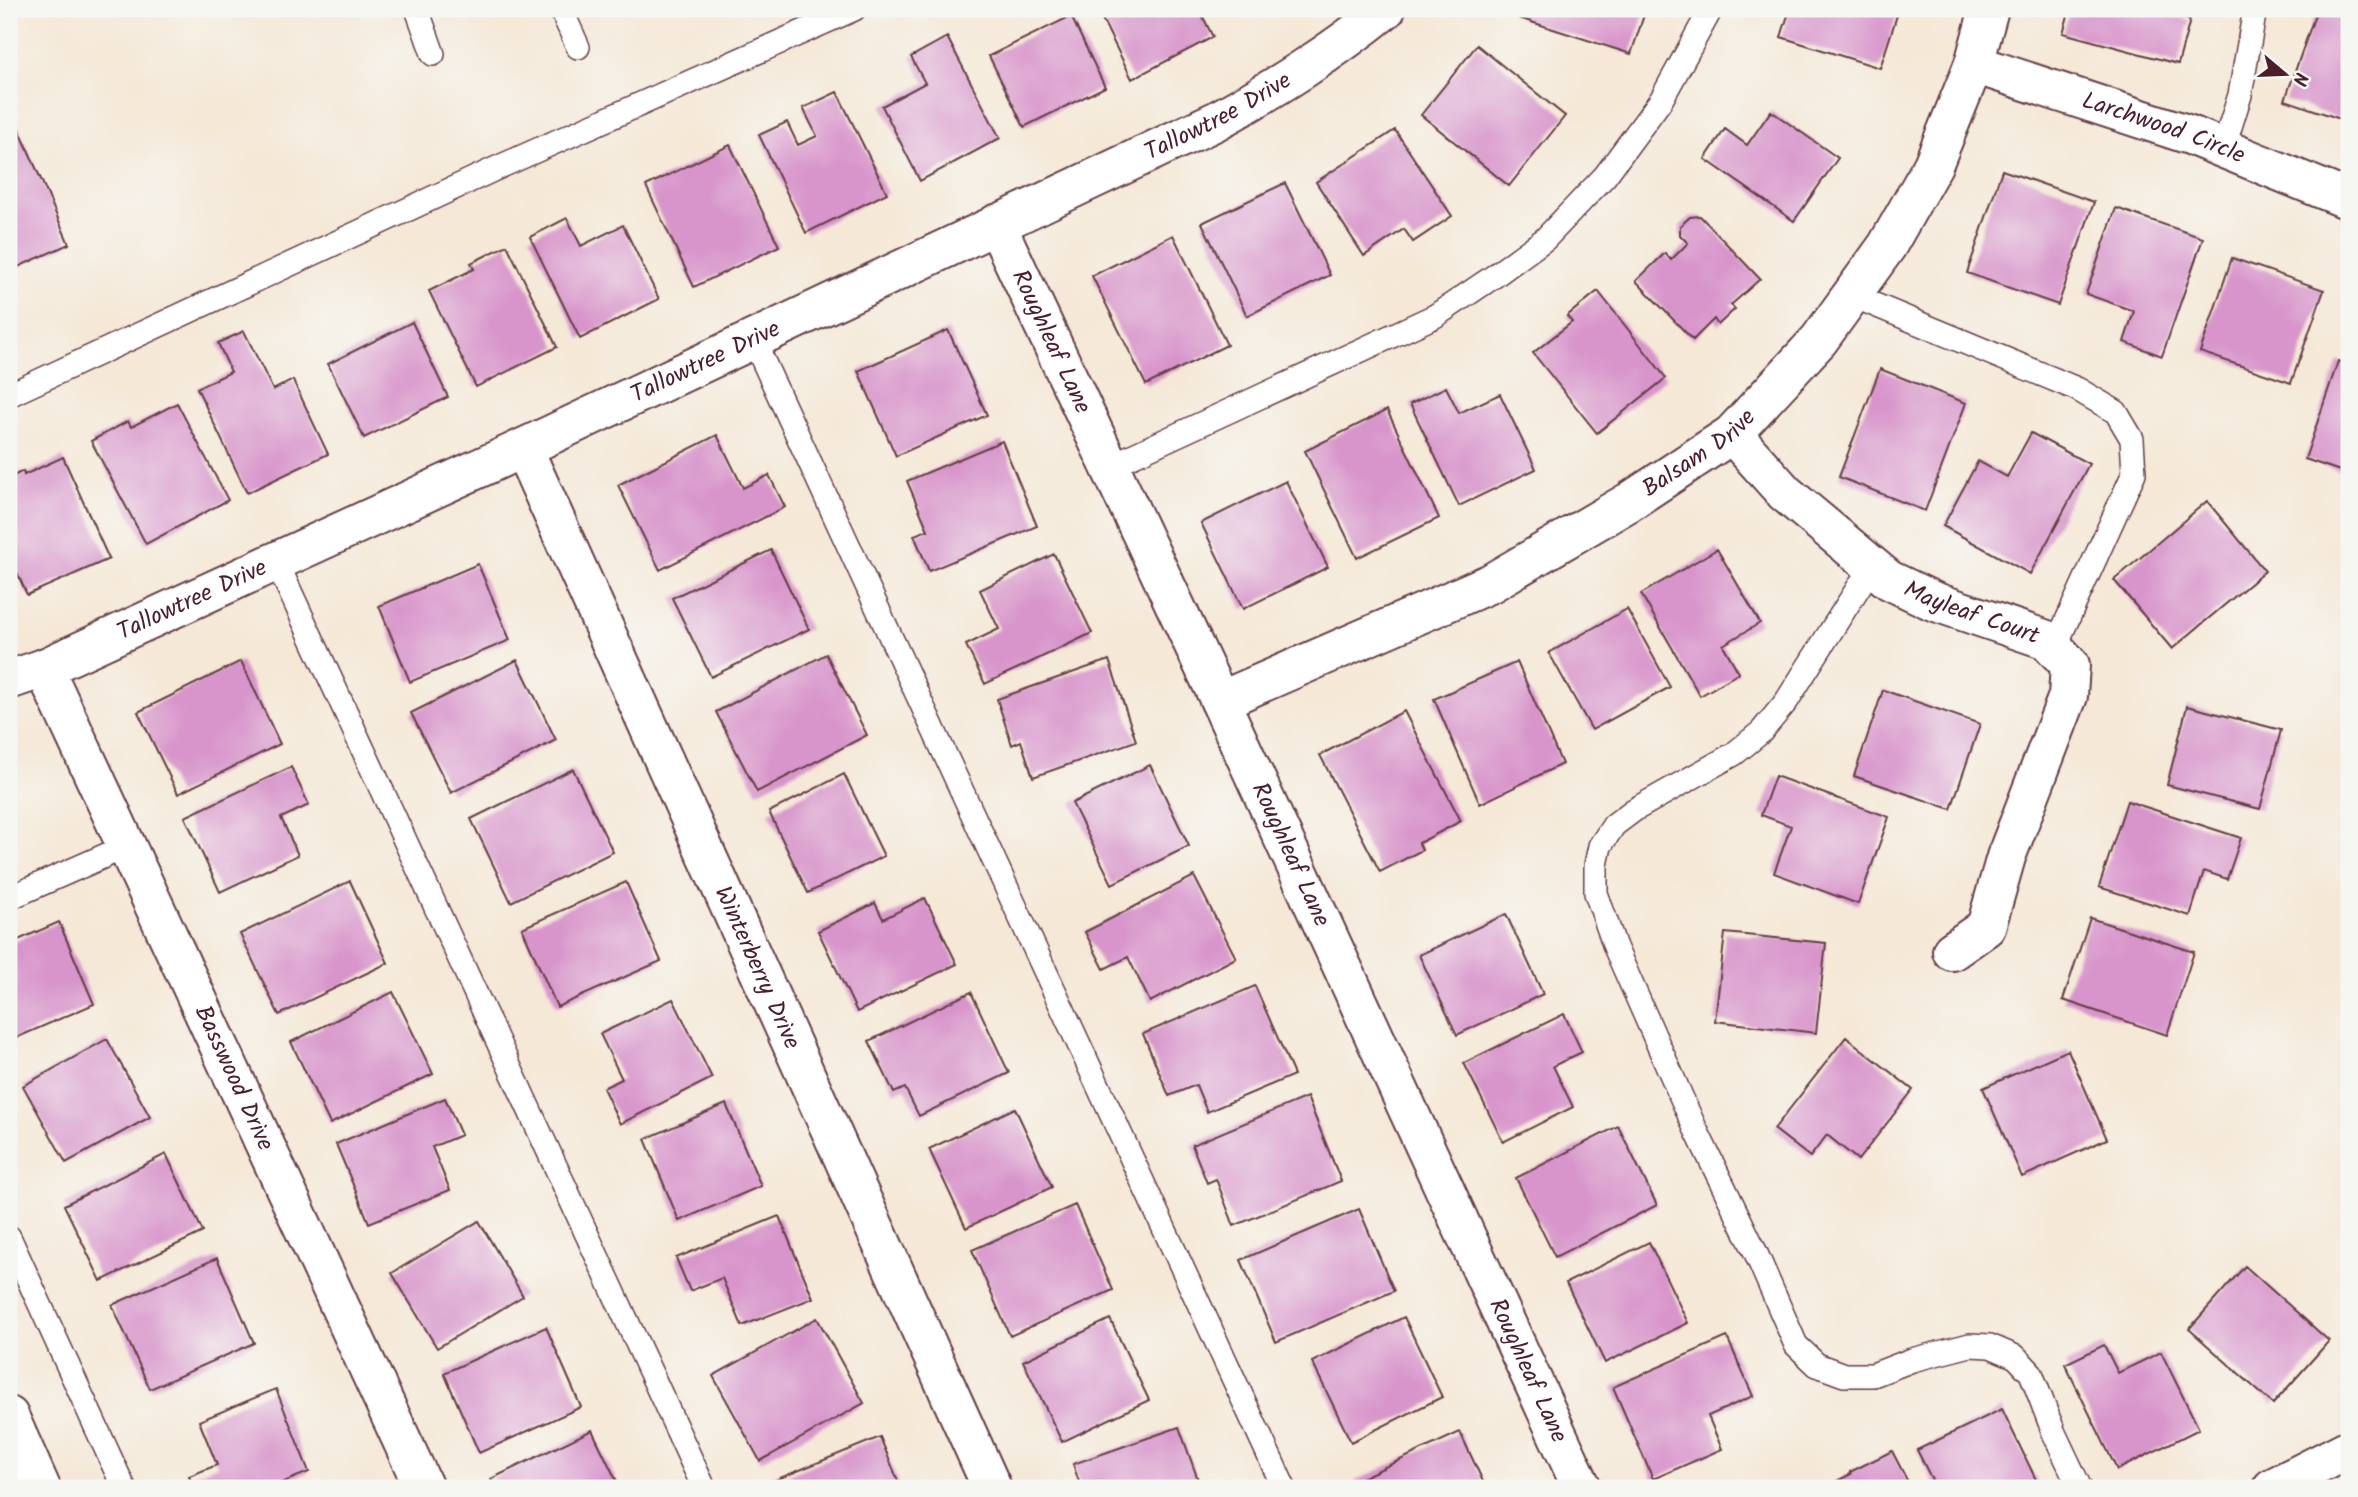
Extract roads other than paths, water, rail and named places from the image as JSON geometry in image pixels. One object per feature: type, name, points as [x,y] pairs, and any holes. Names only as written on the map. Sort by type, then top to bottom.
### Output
[{"type":"street","name":"Tallowtree Drive","points":[[26,674],[523,448],[1238,108],[1340,46],[1386,9]]},
{"type":"street","name":"Balsam Drive","points":[[1220,701],[1491,583],[1619,508],[1731,435],[1819,340],[1887,246],[1933,165],[1974,64],[1989,9]]},
{"type":"street","name":"Larchwood Circle","points":[[1974,64],[2190,135],[2349,200]]},
{"type":"street","name":"Roughleaf Lane","points":[[996,224],[1220,701],[1582,1488]]},
{"type":"street","name":"Mayleaf Court","points":[[1731,435],[1785,493],[1889,580],[1933,601],[2047,640],[2070,666],[2068,696],[2006,857],[1986,927],[1952,951]]},
{"type":"street","name":"Winterberry Drive","points":[[523,448],[992,1488]]},
{"type":"street","name":"Basswood Drive","points":[[26,674],[127,846],[424,1488]]},
{"type":"street","points":[[9,1416],[41,1488]]},
{"type":"street","points":[[2272,1488],[2349,1449]]},
{"type":"lane","points":[[417,9],[432,54]]},
{"type":"lane","points":[[561,9],[578,47]]},
{"type":"lane","points":[[9,395],[497,168],[855,9]]},
{"type":"lane","points":[[1110,466],[1434,316],[1493,278],[1545,239],[1605,176],[1661,100],[1711,9]]},
{"type":"lane","points":[[2223,149],[2240,95],[2255,9]]},
{"type":"lane","points":[[1851,295],[2077,389],[2116,412],[2133,439],[2134,472],[2054,649]]},
{"type":"lane","points":[[754,339],[1284,1488]]},
{"type":"lane","points":[[276,561],[704,1488]]},
{"type":"lane","points":[[1872,566],[1786,702],[1761,732],[1734,754],[1634,810],[1614,825],[1601,846],[1596,865],[1596,893],[1615,947],[1695,1128],[1755,1251],[1796,1345],[1817,1365],[1844,1375],[1873,1375],[1912,1360],[1970,1345],[1990,1346],[2016,1357],[2031,1373],[2054,1433],[2080,1488]]},
{"type":"lane","points":[[9,898],[127,846]]},
{"type":"lane","points":[[9,1237],[124,1488]]}]
